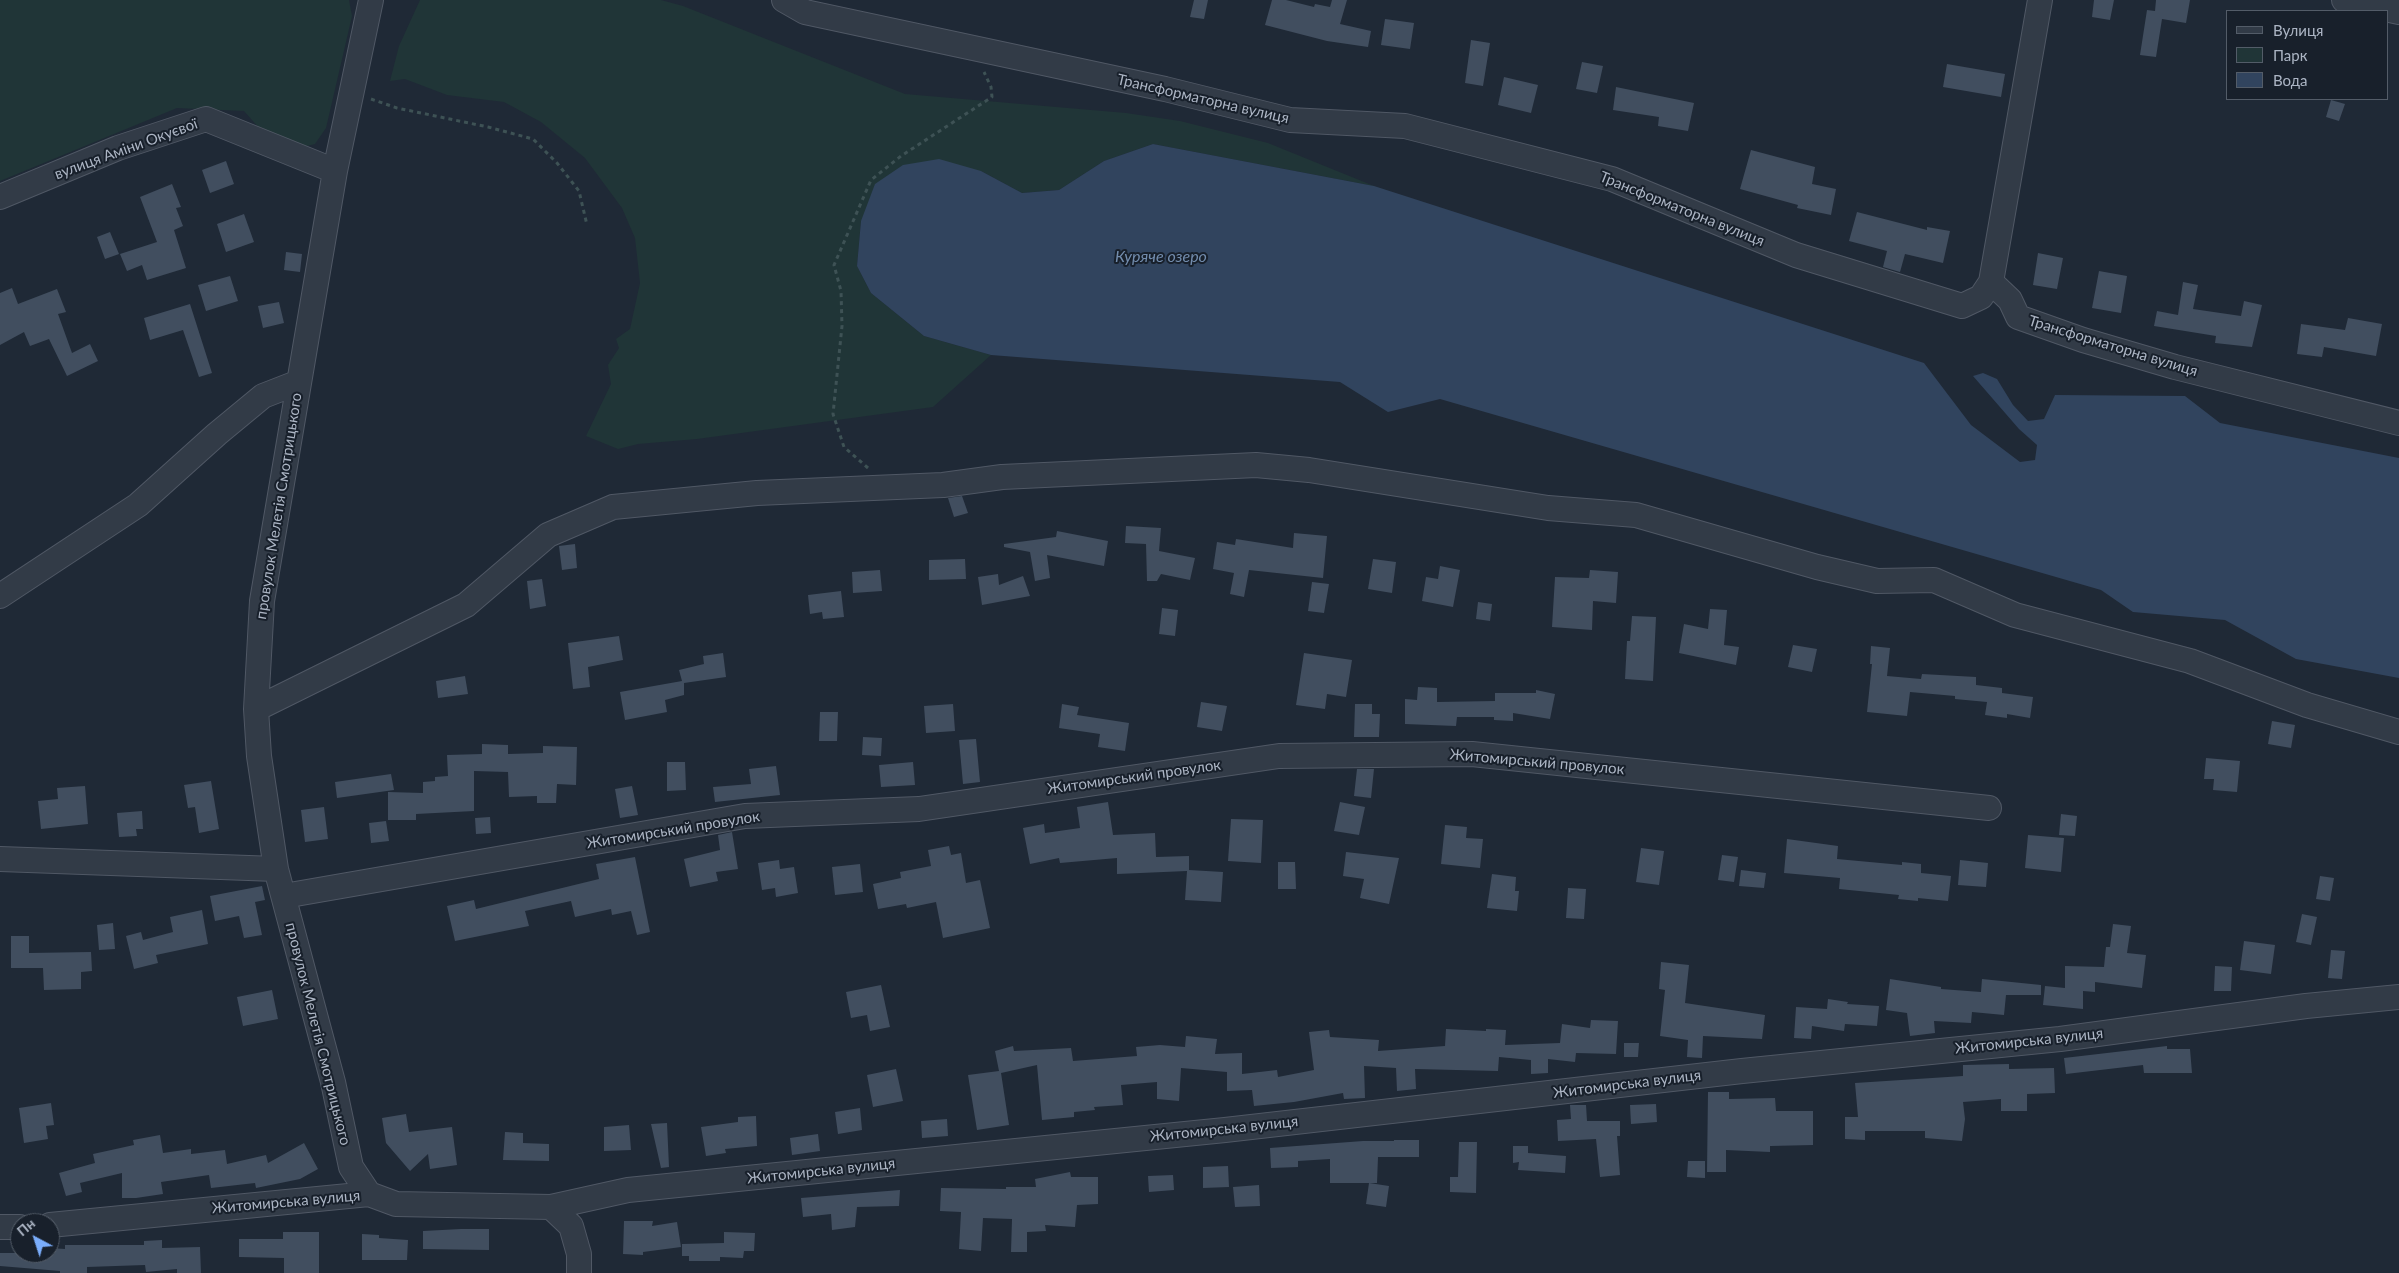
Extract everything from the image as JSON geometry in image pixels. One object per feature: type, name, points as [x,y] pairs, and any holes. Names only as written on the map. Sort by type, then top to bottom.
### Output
[{"type":"street","name":"провулок Мелетія Смотрицького","points":[[369,1194],[351,1167],[333,1082],[276,869],[259,756],[256,709],[262,601],[335,171],[371,0]]},
{"type":"street","name":"Трансформаторна вулиця","points":[[784,0],[804,12],[1164,89],[1290,120],[1405,126],[1612,179],[1796,255],[1962,306],[1981,297],[1991,282],[2010,300],[2018,317],[2083,340],[2176,367],[2399,423]]},
{"type":"street","points":[[1991,282],[2040,0]]},
{"type":"street","points":[[2344,0],[2399,12]]},
{"type":"street","name":"вулиця Аміни Окуєвої","points":[[0,198],[118,148],[206,119],[335,171]]},
{"type":"street","name":"провулок Мелетія Смотрицького","points":[[0,596],[138,505],[217,434],[263,396],[299,382]]},
{"type":"street","points":[[256,709],[466,605],[548,535],[613,507],[757,493],[943,486],[1002,477],[1256,465],[1309,470],[1548,508],[1636,515],[1817,567],[1877,581],[1934,580],[2015,615],[2190,661],[2308,705],[2399,732]]},
{"type":"street","name":"Житомирський провулок","points":[[284,896],[745,816],[919,809],[1279,756],[1472,754],[1989,808]]},
{"type":"street","points":[[0,859],[276,869]]},
{"type":"street","name":"Житомирська вулиця","points":[[60,1224],[369,1194],[396,1204],[551,1208],[628,1190],[1225,1130],[1742,1071],[2060,1039],[2306,1006],[2399,997]]},
{"type":"street","points":[[551,1208],[571,1226],[579,1254],[579,1273]]},
{"type":"path","points":[[891,488],[844,447],[833,414],[842,326],[840,291],[834,265],[871,180],[901,156],[992,97],[992,88],[974,48]]},
{"type":"path","points":[[352,92],[397,108],[488,127],[533,139],[557,163],[579,191],[587,225]]},
{"type":"green space","points":[[0,0],[349,0],[352,16],[326,128],[315,144],[295,149],[275,146],[244,111],[177,108],[0,181]]},
{"type":"green space","points":[[420,0],[661,0],[683,6],[905,94],[1126,113],[1180,121],[1268,143],[1374,186],[1153,144],[1104,161],[1059,190],[1022,193],[981,171],[861,221],[857,266],[871,293],[924,336],[991,355],[933,407],[697,439],[638,444],[618,449],[586,436],[611,384],[608,365],[619,348],[616,339],[630,329],[640,283],[635,238],[622,208],[585,158],[541,122],[504,102],[447,95],[405,79],[390,81],[399,46]]},
{"type":"water","name":"Куряче озеро","points":[[1153,144],[1374,186],[1924,363],[1971,425],[2020,462],[2035,460],[2037,445],[2019,429],[1973,376],[1983,373],[1997,379],[2013,405],[2028,421],[2044,419],[2055,395],[2185,396],[2220,423],[2399,458],[2399,678],[2296,659],[2225,620],[2133,612],[2101,590],[1440,399],[1388,412],[1340,382],[991,355],[924,336],[871,293],[857,266],[861,221],[875,184],[903,165],[939,159],[981,171],[1022,193],[1059,190],[1104,161]]},
{"type":"building","points":[[1194,0],[1208,0],[1204,19],[1190,17]]},
{"type":"building","points":[[1272,0],[1286,0],[1314,7],[1315,4],[1330,7],[1332,0],[1347,0],[1340,24],[1371,31],[1368,47],[1327,41],[1265,25]]},
{"type":"building","points":[[2094,0],[2114,0],[2110,20],[2092,17]]},
{"type":"building","points":[[2156,0],[2190,0],[2186,23],[2162,19],[2156,57],[2140,55],[2147,10],[2155,11]]},
{"type":"building","points":[[1385,19],[1414,23],[1410,49],[1381,45]]},
{"type":"building","points":[[1471,40],[1490,43],[1483,86],[1465,83]]},
{"type":"building","points":[[1582,62],[1603,66],[1597,93],[1576,89]]},
{"type":"building","points":[[1947,64],[2005,74],[2001,97],[1943,87]]},
{"type":"building","points":[[1504,77],[1538,85],[1531,113],[1498,105]]},
{"type":"building","points":[[1616,87],[1694,103],[1688,131],[1658,126],[1659,117],[1613,110]]},
{"type":"building","points":[[2331,100],[2345,104],[2339,121],[2326,117]]},
{"type":"building","points":[[1751,150],[1815,167],[1812,184],[1836,189],[1831,215],[1797,208],[1798,205],[1740,189]]},
{"type":"building","points":[[226,161],[234,184],[210,193],[202,170]]},
{"type":"building","points":[[172,184],[181,207],[176,208],[183,226],[174,230],[186,268],[147,280],[142,265],[127,271],[120,254],[157,242],[140,197]]},
{"type":"building","points":[[1857,212],[1927,230],[1927,227],[1950,231],[1943,263],[1905,254],[1900,272],[1883,267],[1887,251],[1849,241]]},
{"type":"building","points":[[244,214],[254,242],[226,252],[217,224]]},
{"type":"building","points":[[110,232],[119,254],[105,259],[97,237]]},
{"type":"building","points":[[286,252],[302,254],[300,272],[284,270]]},
{"type":"building","points":[[2038,253],[2063,258],[2057,289],[2033,285]]},
{"type":"building","points":[[2099,271],[2127,276],[2121,313],[2092,308]]},
{"type":"building","points":[[230,276],[238,301],[206,311],[198,285]]},
{"type":"building","points":[[2183,282],[2198,285],[2193,309],[2241,316],[2244,301],[2262,305],[2252,347],[2215,343],[2216,336],[2154,326],[2157,311],[2178,315]]},
{"type":"building","points":[[12,288],[18,304],[57,289],[66,312],[58,314],[72,353],[90,344],[98,361],[67,376],[49,339],[30,346],[24,332],[0,345],[0,293]]},
{"type":"building","points":[[279,302],[284,323],[263,328],[258,306]]},
{"type":"building","points":[[190,304],[212,373],[199,377],[183,330],[150,340],[144,318]]},
{"type":"building","points":[[2348,318],[2382,324],[2376,356],[2324,347],[2322,357],[2297,354],[2301,324],[2345,330]]},
{"type":"building","points":[[962,496],[968,513],[954,517],[948,498]]},
{"type":"building","points":[[1126,526],[1161,528],[1159,551],[1195,558],[1190,580],[1161,574],[1157,581],[1147,581],[1146,544],[1125,543]]},
{"type":"building","points":[[1057,531],[1108,541],[1104,566],[1047,555],[1050,578],[1035,581],[1030,552],[1004,547],[1004,544],[1056,537]]},
{"type":"building","points":[[1294,533],[1327,536],[1323,578],[1249,570],[1244,597],[1230,594],[1234,573],[1213,569],[1217,542],[1235,545],[1236,539],[1293,548]]},
{"type":"building","points":[[575,544],[577,568],[562,570],[559,546]]},
{"type":"building","points":[[965,559],[966,579],[929,580],[929,560]]},
{"type":"building","points":[[1373,559],[1396,562],[1392,593],[1368,589]]},
{"type":"building","points":[[1440,566],[1460,570],[1453,607],[1422,601],[1426,577],[1438,579]]},
{"type":"building","points":[[880,570],[882,591],[853,593],[852,572]]},
{"type":"building","points":[[1590,570],[1618,572],[1616,603],[1593,601],[1592,630],[1552,627],[1555,577],[1589,578]]},
{"type":"building","points":[[998,574],[999,585],[1023,576],[1030,596],[982,605],[978,577]]},
{"type":"building","points":[[542,579],[546,606],[530,609],[527,581]]},
{"type":"building","points":[[1312,582],[1329,584],[1324,613],[1308,611]]},
{"type":"building","points":[[841,591],[844,617],[823,619],[822,612],[810,614],[808,595]]},
{"type":"building","points":[[1478,602],[1492,604],[1490,621],[1476,619]]},
{"type":"building","points":[[1162,608],[1178,610],[1175,636],[1159,634]]},
{"type":"building","points":[[1710,609],[1727,610],[1724,645],[1739,647],[1736,665],[1679,653],[1684,624],[1708,629]]},
{"type":"building","points":[[1632,616],[1656,617],[1653,681],[1625,679],[1627,641],[1630,641]]},
{"type":"building","points":[[619,636],[623,660],[588,667],[590,687],[573,689],[568,643]]},
{"type":"building","points":[[1793,645],[1817,649],[1812,672],[1788,667]]},
{"type":"building","points":[[1871,646],[1890,648],[1887,676],[1921,679],[1922,674],[1976,677],[1976,685],[2002,688],[2002,693],[2033,697],[2030,718],[2007,714],[2007,718],[1985,715],[1987,702],[1955,699],[1955,696],[1910,692],[1907,716],[1867,712],[1872,664],[1870,664]]},
{"type":"building","points":[[723,653],[726,677],[684,683],[684,695],[665,700],[667,712],[625,720],[620,692],[682,681],[679,670],[704,664],[703,656]]},
{"type":"building","points":[[1304,653],[1352,660],[1346,697],[1327,694],[1325,709],[1296,705]]},
{"type":"building","points":[[465,676],[468,694],[438,698],[436,681]]},
{"type":"building","points":[[1418,687],[1437,688],[1437,702],[1495,701],[1495,693],[1536,693],[1536,690],[1555,694],[1550,719],[1513,713],[1513,721],[1494,720],[1494,717],[1457,717],[1456,726],[1405,724],[1405,699],[1417,700]]},
{"type":"building","points":[[1201,702],[1227,706],[1222,731],[1197,727]]},
{"type":"building","points":[[953,704],[955,731],[926,733],[924,706]]},
{"type":"building","points":[[1062,704],[1079,707],[1077,715],[1129,723],[1125,751],[1098,747],[1100,734],[1059,728]]},
{"type":"building","points":[[1355,704],[1372,704],[1372,714],[1380,714],[1379,737],[1354,737]]},
{"type":"building","points":[[820,712],[838,712],[837,741],[819,741]]},
{"type":"building","points":[[2272,721],[2295,725],[2291,748],[2268,744]]},
{"type":"building","points":[[863,737],[882,738],[881,756],[862,755]]},
{"type":"building","points":[[976,739],[980,782],[963,784],[959,740]]},
{"type":"building","points":[[482,744],[508,745],[508,754],[543,753],[543,746],[577,747],[576,785],[557,784],[556,803],[537,803],[537,796],[509,797],[508,772],[474,771],[474,811],[416,814],[416,820],[388,820],[388,792],[423,793],[423,782],[435,781],[435,777],[448,776],[447,755],[482,754]]},
{"type":"building","points":[[2206,758],[2240,761],[2237,792],[2213,790],[2214,779],[2204,779]]},
{"type":"building","points":[[667,762],[685,762],[686,790],[667,791]]},
{"type":"building","points":[[913,762],[915,785],[881,787],[879,765]]},
{"type":"building","points":[[776,766],[780,795],[715,802],[713,787],[751,784],[749,769]]},
{"type":"building","points":[[1357,769],[1374,769],[1371,798],[1354,796]]},
{"type":"building","points":[[391,774],[394,790],[337,798],[335,782]]},
{"type":"building","points":[[211,781],[219,829],[199,833],[195,807],[188,808],[184,785]]},
{"type":"building","points":[[85,786],[88,824],[41,829],[38,801],[58,799],[57,788]]},
{"type":"building","points":[[632,786],[638,815],[620,818],[615,789]]},
{"type":"building","points":[[1108,802],[1113,835],[1155,833],[1156,857],[1189,856],[1189,870],[1223,872],[1221,902],[1185,900],[1187,871],[1117,874],[1117,858],[1060,863],[1059,858],[1030,864],[1023,828],[1044,824],[1045,833],[1080,828],[1077,807]]},
{"type":"building","points":[[1340,802],[1365,807],[1359,835],[1334,831]]},
{"type":"building","points":[[324,807],[328,839],[305,842],[301,810]]},
{"type":"building","points":[[142,811],[143,829],[136,829],[137,836],[119,837],[117,813]]},
{"type":"building","points":[[2061,814],[2077,816],[2075,836],[2059,835]]},
{"type":"building","points":[[490,817],[491,833],[476,834],[475,818]]},
{"type":"building","points":[[1231,819],[1263,820],[1261,863],[1228,861]]},
{"type":"building","points":[[386,821],[389,841],[371,843],[369,823]]},
{"type":"building","points":[[1445,825],[1467,827],[1466,838],[1483,839],[1480,868],[1441,864]]},
{"type":"building","points":[[732,832],[738,869],[716,872],[718,881],[690,887],[684,859],[720,850],[718,835]]},
{"type":"building","points":[[2028,835],[2064,838],[2061,872],[2025,868]]},
{"type":"building","points":[[1787,839],[1838,846],[1837,859],[1902,865],[1902,862],[1921,864],[1921,873],[1951,876],[1948,901],[1918,898],[1918,901],[1898,899],[1899,895],[1839,889],[1840,878],[1784,873]]},
{"type":"building","points":[[949,846],[951,855],[961,853],[966,883],[980,880],[990,928],[943,938],[936,902],[907,908],[906,904],[878,909],[873,884],[901,878],[900,872],[931,866],[928,850]]},
{"type":"building","points":[[1641,848],[1664,851],[1659,885],[1636,882]]},
{"type":"building","points":[[1346,852],[1399,858],[1389,904],[1360,898],[1364,879],[1343,876]]},
{"type":"building","points":[[1722,855],[1738,857],[1734,882],[1718,880]]},
{"type":"building","points":[[635,857],[650,932],[637,935],[631,911],[612,915],[611,909],[575,917],[571,901],[525,911],[529,926],[455,941],[447,906],[474,900],[476,909],[599,879],[596,864]]},
{"type":"building","points":[[779,860],[780,869],[794,867],[798,893],[776,897],[775,888],[762,890],[758,863]]},
{"type":"building","points":[[1960,860],[1988,863],[1986,887],[1958,885]]},
{"type":"building","points":[[1278,862],[1295,862],[1296,889],[1278,889]]},
{"type":"building","points":[[860,864],[863,892],[835,895],[832,867]]},
{"type":"building","points":[[1741,870],[1766,873],[1764,888],[1739,886]]},
{"type":"building","points":[[1492,874],[1516,877],[1515,891],[1519,891],[1517,911],[1487,908]]},
{"type":"building","points":[[2320,876],[2334,878],[2330,901],[2316,899]]},
{"type":"building","points":[[262,886],[265,900],[255,902],[262,935],[244,938],[239,916],[215,921],[210,896]]},
{"type":"building","points":[[1568,888],[1586,889],[1584,919],[1566,918]]},
{"type":"building","points":[[202,910],[208,944],[156,955],[158,963],[134,969],[126,936],[141,932],[143,940],[173,932],[170,917]]},
{"type":"building","points":[[2302,914],[2317,917],[2311,945],[2296,942]]},
{"type":"building","points":[[113,923],[115,949],[99,950],[97,925]]},
{"type":"building","points":[[2113,924],[2131,926],[2127,953],[2146,955],[2142,988],[2095,982],[2095,992],[2083,991],[2083,1009],[2043,1005],[2045,986],[2065,988],[2065,966],[2104,967],[2106,947],[2110,947]]},
{"type":"building","points":[[11,936],[29,936],[29,953],[91,952],[92,971],[81,972],[81,989],[44,990],[43,968],[11,968]]},
{"type":"building","points":[[2244,941],[2275,945],[2271,974],[2240,970]]},
{"type":"building","points":[[2331,950],[2345,951],[2342,979],[2328,978]]},
{"type":"building","points":[[1661,962],[1689,965],[1685,1003],[1765,1015],[1762,1039],[1703,1036],[1702,1058],[1687,1057],[1688,1040],[1660,1036],[1665,990],[1659,989]]},
{"type":"building","points":[[2215,966],[2232,967],[2231,991],[2214,991]]},
{"type":"building","points":[[1890,979],[1941,987],[1941,989],[1981,992],[1982,979],[2041,985],[2041,995],[2006,995],[2004,1015],[1972,1012],[1971,1023],[1934,1021],[1935,1033],[1910,1036],[1907,1013],[1886,1010]]},
{"type":"building","points":[[881,985],[890,1027],[870,1031],[867,1015],[851,1018],[846,992]]},
{"type":"building","points":[[272,990],[278,1019],[243,1026],[237,997]]},
{"type":"building","points":[[1828,999],[1848,1002],[1847,1004],[1879,1006],[1877,1026],[1845,1024],[1844,1031],[1812,1026],[1811,1039],[1794,1038],[1796,1007],[1827,1009]]},
{"type":"building","points":[[1591,1020],[1618,1021],[1616,1054],[1576,1053],[1575,1062],[1548,1059],[1548,1073],[1531,1074],[1531,1060],[1499,1057],[1498,1071],[1415,1069],[1416,1089],[1397,1091],[1396,1068],[1364,1066],[1365,1098],[1344,1099],[1343,1093],[1294,1102],[1254,1106],[1252,1090],[1227,1091],[1227,1072],[1181,1068],[1179,1101],[1157,1099],[1157,1082],[1121,1085],[1123,1105],[1094,1107],[1095,1110],[1074,1112],[1074,1117],[1042,1120],[1037,1065],[1001,1073],[1009,1125],[977,1130],[968,1075],[999,1071],[995,1051],[1013,1046],[1014,1051],[1071,1048],[1073,1061],[1137,1056],[1136,1047],[1160,1045],[1185,1047],[1186,1036],[1217,1039],[1215,1054],[1242,1053],[1242,1074],[1277,1070],[1278,1077],[1314,1070],[1309,1032],[1329,1030],[1330,1037],[1379,1040],[1378,1051],[1445,1046],[1446,1029],[1506,1030],[1505,1045],[1560,1043],[1562,1024],[1590,1028]]},
{"type":"building","points":[[1624,1043],[1639,1043],[1638,1057],[1624,1057]]},
{"type":"building","points":[[2167,1046],[2167,1049],[2190,1049],[2192,1073],[2144,1073],[2143,1065],[2066,1074],[2064,1058]]},
{"type":"building","points":[[2009,1064],[2009,1069],[2054,1068],[2055,1093],[2027,1094],[2027,1111],[2001,1111],[2001,1099],[1963,1102],[1965,1119],[1962,1141],[1925,1138],[1925,1131],[1865,1131],[1865,1140],[1845,1139],[1845,1117],[1858,1117],[1855,1083],[1963,1076],[1963,1065]]},
{"type":"building","points":[[896,1069],[903,1101],[873,1107],[867,1075]]},
{"type":"building","points":[[1708,1092],[1729,1092],[1729,1099],[1775,1098],[1776,1111],[1813,1111],[1813,1145],[1770,1146],[1770,1152],[1726,1150],[1726,1172],[1707,1172]]},
{"type":"building","points":[[51,1103],[54,1125],[46,1126],[48,1139],[24,1143],[19,1108]]},
{"type":"building","points":[[1656,1104],[1657,1122],[1631,1124],[1630,1105]]},
{"type":"building","points":[[1570,1105],[1586,1105],[1587,1121],[1620,1121],[1620,1136],[1617,1136],[1620,1175],[1600,1177],[1596,1139],[1558,1141],[1557,1120],[1571,1119]]},
{"type":"building","points":[[860,1108],[862,1130],[838,1134],[835,1112]]},
{"type":"building","points":[[406,1114],[409,1132],[452,1127],[457,1165],[430,1169],[428,1154],[410,1171],[386,1143],[382,1118]]},
{"type":"building","points":[[756,1116],[757,1146],[725,1149],[726,1153],[706,1156],[701,1127],[738,1122],[738,1117]]},
{"type":"building","points":[[947,1119],[948,1136],[922,1138],[921,1121]]},
{"type":"building","points":[[667,1123],[669,1167],[661,1168],[651,1124]]},
{"type":"building","points":[[629,1125],[631,1150],[604,1151],[604,1127]]},
{"type":"building","points":[[505,1132],[523,1133],[523,1143],[549,1144],[549,1161],[503,1160]]},
{"type":"building","points":[[818,1134],[820,1151],[792,1155],[790,1138]]},
{"type":"building","points":[[160,1135],[163,1153],[191,1149],[191,1154],[225,1150],[227,1164],[266,1155],[268,1163],[304,1143],[318,1169],[300,1179],[256,1188],[255,1183],[211,1188],[209,1175],[161,1182],[163,1194],[136,1198],[122,1198],[122,1173],[80,1183],[82,1192],[66,1196],[59,1173],[95,1163],[93,1154],[134,1145],[133,1140]]},
{"type":"building","points":[[1419,1140],[1419,1157],[1378,1157],[1377,1183],[1330,1183],[1330,1159],[1298,1161],[1298,1167],[1271,1168],[1270,1148]]},
{"type":"building","points":[[1459,1142],[1477,1142],[1476,1193],[1450,1192],[1450,1177],[1458,1177]]},
{"type":"building","points":[[1513,1146],[1528,1146],[1528,1153],[1566,1156],[1565,1173],[1518,1170],[1519,1162],[1513,1163]]},
{"type":"building","points":[[1688,1161],[1705,1161],[1705,1178],[1687,1177]]},
{"type":"building","points":[[1228,1166],[1229,1187],[1203,1188],[1203,1167]]},
{"type":"building","points":[[1070,1172],[1071,1177],[1098,1177],[1098,1204],[1077,1205],[1075,1227],[1045,1225],[1046,1231],[1027,1232],[1027,1252],[1011,1252],[1012,1219],[983,1218],[981,1251],[959,1249],[961,1212],[940,1211],[941,1188],[1006,1189],[1006,1187],[1036,1187],[1035,1179]]},
{"type":"building","points":[[1173,1175],[1174,1190],[1149,1192],[1148,1176]]},
{"type":"building","points":[[1369,1183],[1389,1186],[1386,1207],[1366,1204]]},
{"type":"building","points":[[1259,1185],[1260,1206],[1235,1207],[1233,1187]]},
{"type":"building","points":[[900,1190],[899,1206],[857,1207],[855,1227],[832,1230],[831,1214],[803,1217],[801,1198]]},
{"type":"building","points":[[624,1221],[653,1221],[652,1226],[677,1222],[681,1247],[643,1252],[643,1255],[623,1254]]},
{"type":"building","points":[[489,1229],[489,1250],[423,1249],[423,1231]]},
{"type":"building","points":[[283,1232],[319,1232],[319,1273],[284,1273],[284,1258],[239,1257],[239,1239],[283,1239]]},
{"type":"building","points":[[724,1232],[755,1233],[754,1251],[744,1251],[743,1258],[720,1257],[720,1261],[689,1261],[689,1256],[682,1256],[682,1244],[724,1243]]},
{"type":"building","points":[[362,1234],[379,1235],[379,1238],[408,1240],[407,1260],[362,1260]]},
{"type":"building","points":[[162,1240],[162,1248],[200,1247],[201,1273],[177,1273],[177,1269],[146,1272],[145,1265],[87,1267],[87,1273],[60,1273],[60,1271],[0,1266],[0,1253],[10,1253],[10,1263],[60,1263],[60,1249],[65,1249],[65,1245],[144,1245],[144,1241]]}]
